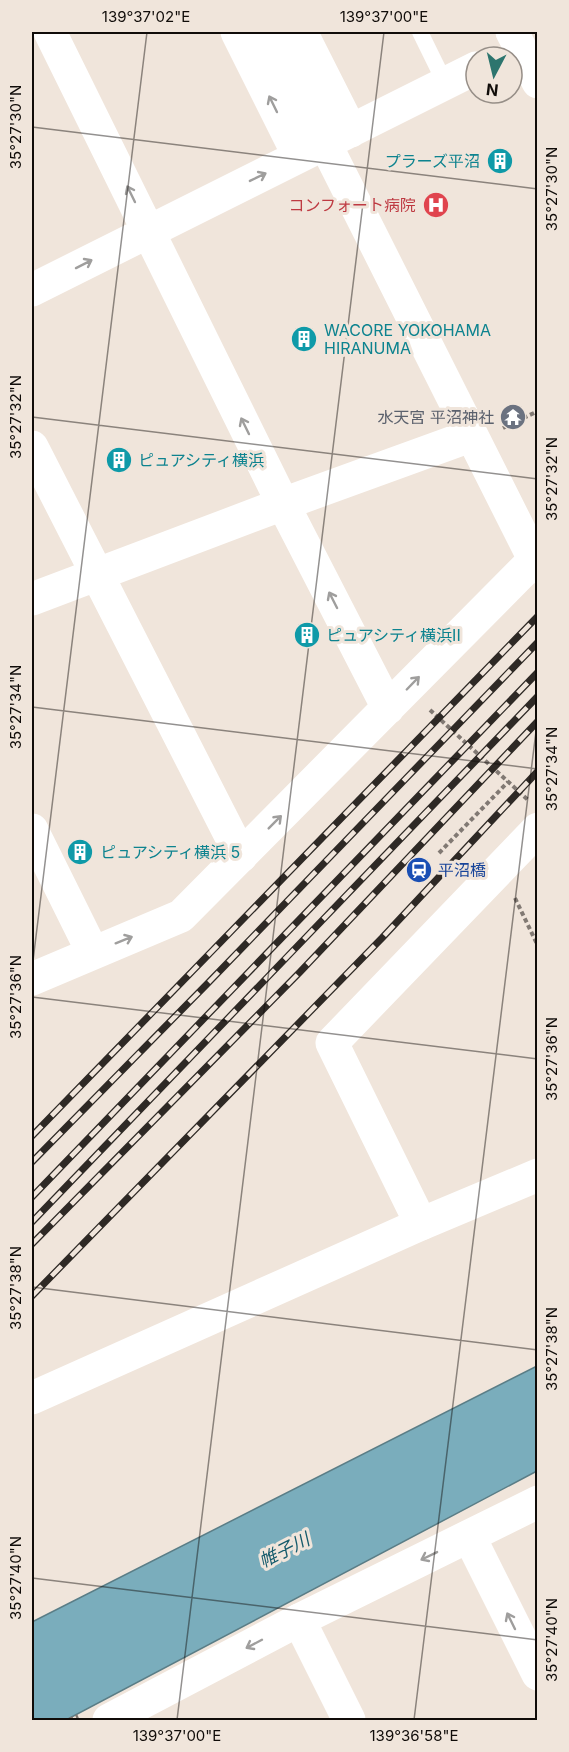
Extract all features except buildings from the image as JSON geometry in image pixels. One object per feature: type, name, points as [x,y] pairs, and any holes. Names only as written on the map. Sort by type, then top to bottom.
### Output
[{"type":"street","points":[[50,32],[283,504],[388,708]]},
{"type":"street","points":[[237,32],[325,143],[535,557]]},
{"type":"street","points":[[269,32],[535,557]]},
{"type":"street","points":[[301,32],[325,143]]},
{"type":"street","points":[[517,43],[537,82]]},
{"type":"street","points":[[32,290],[464,74]]},
{"type":"street","points":[[32,599],[283,504],[474,438]]},
{"type":"street","points":[[32,447],[241,856]]},
{"type":"street","points":[[32,979],[181,916],[535,557]]},
{"type":"street","points":[[421,1224],[332,1043],[491,878],[534,816]]},
{"type":"street","points":[[32,831],[93,953]]},
{"type":"street","points":[[32,1398],[421,1224],[537,1175]]},
{"type":"street","points":[[109,1720],[299,1620],[537,1502]]},
{"type":"street","points":[[469,1536],[537,1674]]},
{"type":"street","points":[[299,1620],[349,1720]]},
{"type":"lane","points":[[420,32],[445,83]]},
{"type":"path","points":[[474,438],[537,411]]},
{"type":"path","points":[[429,709],[508,782],[534,816]]},
{"type":"path","points":[[439,853],[508,782]]},
{"type":"path","points":[[491,878],[512,891],[537,946]]},
{"type":"water","name":"帷子川","points":[[537,1366],[537,1471],[66,1720],[32,1720],[32,1622]]},
{"type":"railway","points":[[32,1136],[538,616]]},
{"type":"railway","points":[[32,1162],[538,642]]},
{"type":"railway","points":[[32,1197],[538,672]]},
{"type":"railway","points":[[32,1222],[538,696]]},
{"type":"railway","points":[[32,1244],[300,972],[538,721]]},
{"type":"railway","points":[[32,1296],[382,938],[538,771]]},
{"type":"place","name":"プラーズ平沼","points":[[500,161]]},
{"type":"place","name":"コンフォート病院","points":[[436,205]]},
{"type":"place","name":"WACORE YOKOHAMA HIRANUMA","points":[[304,339]]},
{"type":"place","name":"水天宮 平沼神社","points":[[513,417]]},
{"type":"place","name":"ピュアシティ横浜","points":[[119,460]]},
{"type":"place","name":"ピュアシティ横浜II","points":[[307,635]]},
{"type":"place","name":"ピュアシティ横浜 5","points":[[80,852]]},
{"type":"place","name":"平沼橋","points":[[419,870]]}]
